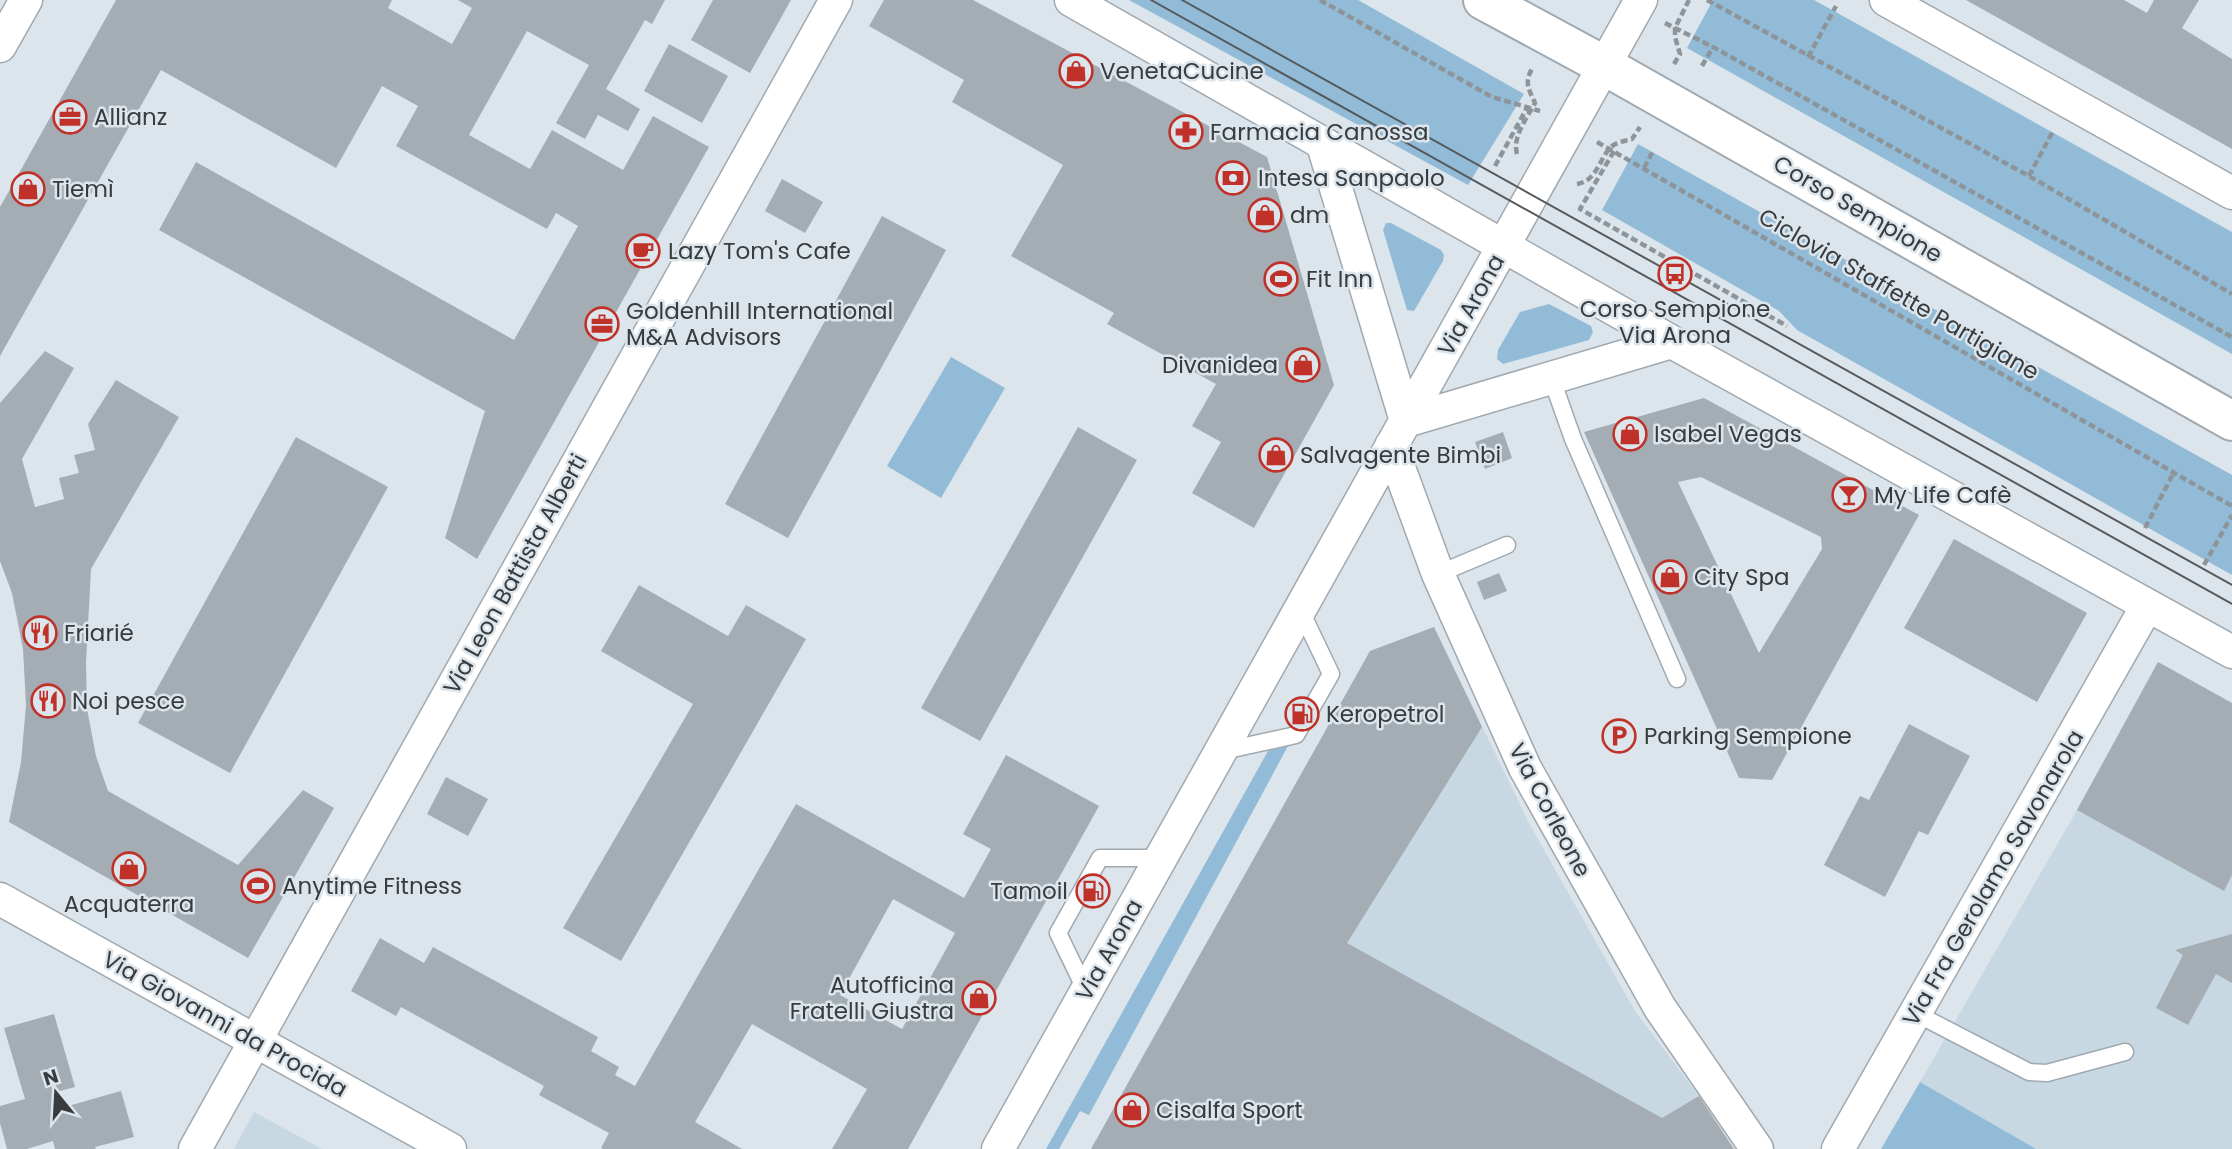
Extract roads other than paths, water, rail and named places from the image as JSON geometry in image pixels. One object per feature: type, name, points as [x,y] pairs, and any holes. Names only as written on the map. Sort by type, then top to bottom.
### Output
[{"type":"main road","name":"Corso Sempione","points":[[1483,0],[1605,66],[2232,421]]},
{"type":"street","points":[[0,46],[26,0]]},
{"type":"street","name":"Via Leon Battista Alberti","points":[[195,1149],[836,0]]},
{"type":"street","points":[[1071,0],[1672,342],[2232,652]]},
{"type":"street","name":"Via Arona","points":[[998,1149],[1641,0]]},
{"type":"street","points":[[1886,0],[2232,193]]},
{"type":"street","points":[[1323,145],[1399,433],[1551,377],[1672,342]]},
{"type":"street","name":"Via Corleone","points":[[1399,433],[1438,574],[1531,780],[1661,1008],[1757,1149]]},
{"type":"street","name":"Via Fra Gerolamo Savonarola","points":[[1838,1149],[2147,606]]},
{"type":"street","name":"Via Giovanni da Procida","points":[[0,899],[450,1149]]},
{"type":"lane","points":[[1551,377],[1573,439],[1677,679]]},
{"type":"lane","points":[[1438,574],[1507,545]]},
{"type":"lane","points":[[1220,752],[1296,735],[1331,674],[1300,609]]},
{"type":"lane","points":[[1086,991],[1058,933],[1100,858],[1161,858]]},
{"type":"lane","points":[[1915,1013],[2029,1072],[2047,1073],[2124,1052]]},
{"type":"tram line","points":[[1151,0],[2232,604]]},
{"type":"tram line","points":[[1182,0],[2232,585]]},
{"type":"place","name":"VenetaCucine","points":[[1076,71]]},
{"type":"place","name":"Allianz","points":[[70,117]]},
{"type":"place","name":"Farmacia Canossa","points":[[1186,132]]},
{"type":"place","name":"Intesa Sanpaolo","points":[[1233,178]]},
{"type":"place","name":"Tiemì","points":[[28,189]]},
{"type":"place","name":"dm","points":[[1265,215]]},
{"type":"place","name":"Lazy Tom's Cafe","points":[[643,251]]},
{"type":"place","name":"Corso Sempione Via Arona","points":[[1675,274]]},
{"type":"place","name":"Fit Inn","points":[[1281,279]]},
{"type":"place","name":"Goldenhill International M&A Advisors","points":[[602,324]]},
{"type":"place","name":"Divanidea","points":[[1303,365]]},
{"type":"place","name":"Isabel Vegas","points":[[1630,434]]},
{"type":"place","name":"Salvagente Bimbi","points":[[1276,455]]},
{"type":"place","name":"My Life Cafè","points":[[1849,495]]},
{"type":"place","name":"City Spa","points":[[1670,577]]},
{"type":"place","name":"Friarié","points":[[40,633]]},
{"type":"place","name":"Noi pesce","points":[[48,701]]},
{"type":"place","name":"Keropetrol","points":[[1302,714]]},
{"type":"place","name":"Parking Sempione","points":[[1619,736]]},
{"type":"place","name":"Acquaterra","points":[[129,869]]},
{"type":"place","name":"Anytime Fitness","points":[[258,886]]},
{"type":"place","name":"Tamoil","points":[[1093,891]]},
{"type":"place","name":"Autofficina Fratelli Giustra","points":[[979,998]]},
{"type":"place","name":"Cisalfa Sport","points":[[1132,1110]]}]
